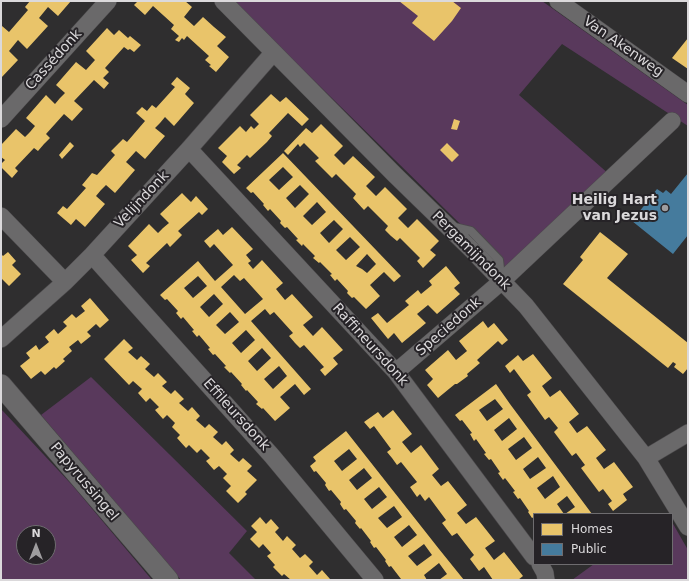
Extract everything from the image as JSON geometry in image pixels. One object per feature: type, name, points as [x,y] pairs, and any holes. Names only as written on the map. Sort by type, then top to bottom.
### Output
[{"type":"street","name":"Cassédonk","points":[[1,119],[108,1]]},
{"type":"street","name":"Pergamijndonk","points":[[223,1],[526,306],[646,458],[688,527]]},
{"type":"street","name":"Van Akenweg","points":[[558,1],[688,94]]},
{"type":"street","name":"Velijndonk","points":[[1,339],[65,282],[92,255],[189,149],[273,53]]},
{"type":"street","name":"Speciedonk","points":[[396,372],[502,282],[672,121]]},
{"type":"street","name":"Raffineursdonk","points":[[189,149],[396,372],[533,555]]},
{"type":"street","points":[[1,216],[65,282]]},
{"type":"street","name":"Effileursdonk","points":[[92,255],[272,456],[374,580]]},
{"type":"street","name":"Papyrussingel","points":[[1,385],[168,580]]},
{"type":"street","points":[[646,458],[688,433]]},
{"type":"shaded area","points":[[233,1],[542,1],[688,105],[688,126],[562,44],[519,95],[610,175],[513,266],[504,267]]},
{"type":"shaded area","points":[[91,377],[247,531],[229,553],[256,580],[181,580],[41,415]]},
{"type":"shaded area","points":[[1,409],[73,486],[152,580],[1,580]]},
{"type":"shaded area","points":[[673,524],[688,550],[688,580],[572,580],[593,565],[673,565]]},
{"type":"building: Homes","points":[[30,1],[71,1],[58,16],[48,7],[39,18],[48,26],[27,49],[18,40],[9,51],[18,60],[1,78],[1,27],[2,26],[9,32],[28,10],[25,7]]},
{"type":"building: Homes","points":[[138,1],[185,1],[192,7],[184,17],[194,26],[203,17],[226,37],[217,46],[229,57],[216,72],[205,60],[209,56],[187,36],[184,40],[182,38],[179,42],[175,40],[179,36],[171,29],[174,25],[153,6],[145,15],[134,5]]},
{"type":"building: Homes","points":[[399,1],[452,1],[461,8],[452,21],[434,41],[412,23],[418,16]]},
{"type":"building: Homes","points":[[107,28],[114,35],[119,30],[128,38],[130,36],[141,45],[134,52],[124,47],[105,68],[109,72],[103,78],[109,83],[104,89],[94,80],[74,101],[83,109],[72,121],[64,114],[46,134],[50,138],[38,151],[34,148],[15,168],[18,171],[12,178],[1,167],[1,164],[5,160],[1,157],[1,145],[16,129],[25,137],[30,132],[35,126],[26,118],[46,95],[55,104],[65,93],[56,85],[76,62],[86,70],[95,60],[86,51]]},
{"type":"building: Homes","points":[[688,38],[688,69],[672,58]]},
{"type":"building: Homes","points":[[177,77],[190,88],[185,94],[194,103],[174,126],[165,117],[155,128],[165,136],[145,159],[136,151],[126,162],[135,170],[115,193],[106,185],[101,190],[96,196],[105,204],[85,227],[76,219],[71,225],[57,213],[63,206],[67,209],[86,188],[82,185],[92,173],[97,175],[115,155],[111,151],[123,139],[127,142],[145,121],[136,113],[142,107],[147,111],[152,105],[156,108],[175,87],[171,84]]},
{"type":"building: Homes","points":[[271,94],[280,102],[286,97],[309,119],[302,126],[288,113],[269,133],[272,136],[267,142],[250,158],[247,155],[237,165],[241,168],[234,174],[222,162],[227,156],[218,148],[240,126],[246,132],[251,126],[254,129],[259,124],[250,115]]},
{"type":"building: Homes","points":[[454,119],[460,121],[457,130],[451,129]]},
{"type":"building: Homes","points":[[321,124],[343,146],[334,155],[344,165],[353,156],[375,177],[366,186],[376,196],[385,187],[407,209],[398,218],[408,228],[417,219],[439,241],[430,250],[436,255],[423,268],[417,261],[420,258],[400,238],[397,241],[385,230],[388,226],[368,206],[364,210],[353,198],[356,194],[336,174],[332,178],[315,161],[319,158],[304,143],[300,147],[298,144],[288,155],[284,151],[306,128],[312,133]]},
{"type":"building: Homes","points":[[70,142],[74,146],[62,159],[59,155]]},
{"type":"building: Homes","points":[[447,143],[459,155],[452,162],[440,150]]},
{"type":"building: Homes","points":[[283,153],[401,276],[394,282],[384,272],[370,285],[380,296],[366,309],[354,297],[352,298],[347,293],[348,291],[337,279],[335,281],[330,275],[332,274],[320,262],[319,263],[313,258],[315,256],[303,244],[302,246],[296,240],[298,239],[287,227],[285,228],[280,223],[281,221],[270,209],[268,211],[253,192],[251,193],[246,188]],"holes":[[[283,167],[293,177],[279,190],[269,180]],[[300,185],[309,194],[295,208],[286,198]],[[317,202],[326,212],[312,225],[303,216]],[[334,220],[343,229],[329,243],[320,233]],[[350,237],[360,247],[346,260],[336,250]],[[367,254],[376,264],[367,273],[356,266]]]},
{"type":"building: Homes","points":[[182,193],[191,202],[196,196],[208,209],[202,215],[199,212],[178,231],[182,235],[170,247],[167,243],[146,263],[150,266],[143,273],[131,260],[137,255],[128,246],[149,224],[158,233],[169,223],[160,214]]},
{"type":"building: Homes","points":[[232,227],[253,249],[246,255],[251,261],[248,263],[253,269],[262,260],[283,283],[276,289],[285,300],[292,294],[313,317],[303,325],[313,336],[322,327],[343,350],[333,358],[338,364],[325,376],[320,370],[324,367],[304,345],[300,348],[295,343],[289,336],[293,333],[274,312],[270,315],[265,309],[251,321],[311,389],[304,395],[295,384],[280,397],[290,408],[275,421],[263,408],[262,409],[256,404],[258,402],[247,390],[246,391],[231,372],[230,373],[224,367],[226,366],[215,354],[213,355],[208,349],[210,348],[199,335],[197,337],[192,331],[194,330],[183,317],[181,319],[176,313],[178,311],[167,299],[165,300],[160,295],[198,261],[215,281],[233,265],[214,244],[210,248],[204,241],[218,229],[223,235]],"holes":[[[234,275],[240,281],[244,278],[263,299],[245,314],[221,287]],[[198,276],[207,286],[193,298],[184,288]],[[214,294],[223,304],[209,317],[200,307]],[[230,312],[239,322],[225,334],[216,325]],[[246,330],[255,340],[241,353],[232,343]],[[262,348],[271,358],[257,371],[248,361]],[[279,366],[287,376],[273,389],[264,379]]]},
{"type":"building: Homes","points":[[600,232],[628,254],[607,278],[688,343],[688,368],[683,374],[674,367],[676,364],[673,362],[668,368],[563,284],[583,260],[580,257]]},
{"type":"building: Homes","points":[[8,252],[16,261],[12,265],[21,274],[9,286],[1,278],[1,254],[3,256]]},
{"type":"building: Homes","points":[[446,266],[460,283],[454,288],[460,294],[437,314],[428,305],[417,314],[426,323],[402,343],[394,333],[388,339],[371,318],[378,313],[387,323],[409,305],[405,301],[418,290],[421,294],[432,285],[429,281]]},
{"type":"building: Homes","points":[[90,298],[109,320],[100,328],[96,324],[87,332],[91,336],[81,344],[78,340],[69,347],[72,351],[63,359],[65,361],[56,369],[54,367],[45,375],[41,371],[31,379],[20,366],[30,358],[26,353],[36,345],[39,350],[49,342],[45,337],[54,329],[58,334],[67,326],[63,322],[72,314],[76,318],[85,311],[81,306]]},
{"type":"building: Homes","points":[[483,321],[488,328],[494,323],[508,340],[502,345],[498,341],[477,360],[480,363],[467,374],[468,376],[455,384],[438,398],[427,385],[433,379],[425,370],[448,350],[456,360],[467,351],[459,341]]},
{"type":"building: Homes","points":[[124,339],[133,348],[128,352],[137,360],[141,356],[150,364],[145,369],[154,377],[158,373],[167,382],[162,386],[171,394],[175,390],[184,399],[179,403],[188,411],[192,407],[200,416],[196,420],[205,428],[209,424],[218,432],[213,437],[222,445],[226,441],[234,450],[230,454],[239,462],[243,458],[252,466],[247,471],[257,480],[245,492],[247,494],[238,503],[226,491],[231,486],[223,478],[227,474],[219,466],[214,470],[206,461],[210,458],[201,449],[197,453],[189,445],[186,448],[177,438],[180,435],[172,427],[175,423],[167,415],[163,419],[155,410],[159,407],[150,398],[146,402],[138,393],[142,389],[133,381],[129,385],[104,359]]},
{"type":"building: Homes","points":[[533,354],[552,378],[542,386],[550,397],[560,390],[579,414],[569,422],[577,433],[587,426],[606,450],[596,458],[604,469],[614,462],[633,487],[623,494],[627,500],[613,511],[608,504],[612,501],[603,489],[599,492],[581,468],[585,465],[576,453],[572,456],[554,432],[558,428],[549,417],[545,420],[527,395],[531,392],[514,369],[510,373],[505,366],[518,355],[523,361]]},
{"type":"building: Homes","points":[[496,384],[591,513],[566,513],[575,507],[567,496],[557,504],[563,513],[533,513],[532,518],[520,498],[518,499],[513,492],[515,491],[505,478],[503,480],[498,473],[500,472],[491,459],[489,460],[484,454],[486,453],[476,439],[474,441],[470,434],[472,433],[462,420],[460,421],[455,415]],"holes":[[[495,399],[503,409],[487,421],[479,410]],[[509,418],[517,429],[502,441],[494,430]],[[524,437],[532,448],[516,460],[508,449]],[[538,457],[546,468],[530,479],[523,469]],[[553,476],[560,487],[545,499],[537,488]]]},
{"type":"building: Homes","points":[[393,410],[412,434],[402,442],[411,453],[421,445],[439,469],[432,475],[441,486],[448,481],[467,505],[457,513],[466,524],[476,517],[495,541],[485,548],[494,560],[504,552],[523,576],[518,580],[493,580],[484,567],[479,571],[470,559],[474,555],[457,533],[452,536],[442,523],[446,520],[429,497],[425,501],[420,494],[417,497],[410,487],[417,482],[401,462],[397,465],[387,452],[391,449],[374,426],[370,429],[364,422],[378,412],[383,418]]},
{"type":"building: Homes","points":[[346,431],[464,580],[439,580],[447,574],[439,563],[424,575],[427,580],[400,580],[401,579],[391,566],[389,567],[385,561],[386,560],[376,547],[374,548],[370,542],[371,541],[361,528],[360,529],[355,523],[356,521],[346,509],[344,510],[340,504],[341,502],[331,490],[329,491],[325,485],[326,483],[316,471],[314,472],[310,466],[316,461],[313,457]],"holes":[[[349,449],[357,459],[342,471],[334,461]],[[364,468],[372,478],[357,490],[349,480]],[[379,487],[387,497],[372,509],[364,499]],[[394,506],[402,517],[387,528],[378,518]],[[409,525],[417,535],[402,547],[394,537]],[[424,544],[432,555],[417,566],[408,556]]]},
{"type":"building: Homes","points":[[260,517],[266,524],[271,519],[279,528],[275,532],[283,541],[287,536],[296,545],[292,549],[300,558],[305,554],[313,562],[309,566],[317,575],[322,570],[330,579],[291,580],[284,574],[282,576],[273,567],[275,565],[267,556],[271,553],[263,544],[259,548],[250,539],[257,532],[251,526]]},
{"type":"building: Public","name":"Heilig Hart van Jezus","points":[[688,173],[688,235],[673,254],[632,221],[657,189],[663,193],[666,190],[671,194]]},
{"type":"place","name":"Heilig Hart van Jezus","points":[[665,208]]}]
